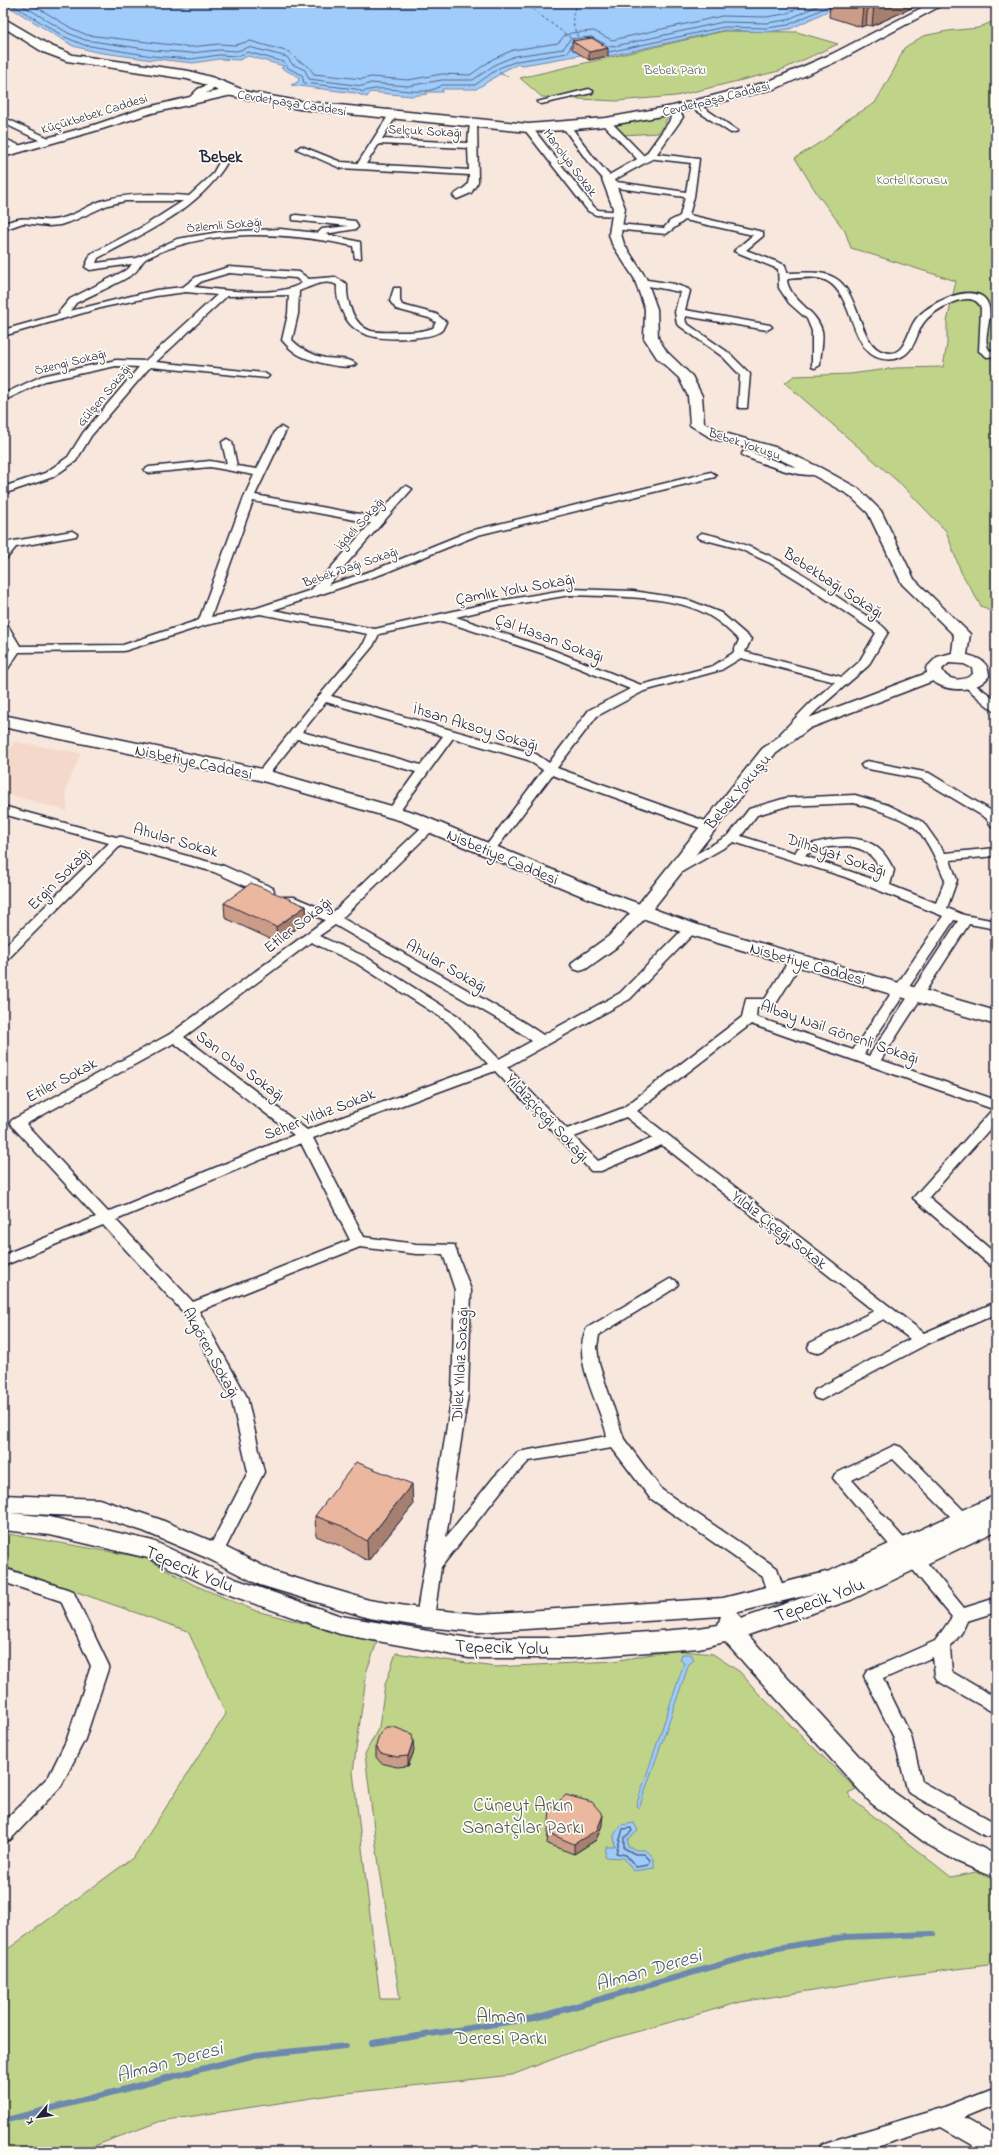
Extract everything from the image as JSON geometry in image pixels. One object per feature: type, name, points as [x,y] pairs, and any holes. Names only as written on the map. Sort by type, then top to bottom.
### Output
[{"type":"main road","name":"Cevdetpaşa Caddesi","points":[[608,119],[662,102],[763,80],[788,72],[927,3]]},
{"type":"main road","name":"Cevdetpaşa Caddesi","points":[[3,22],[47,49],[72,58],[174,72],[217,84],[232,92],[299,105],[528,128],[673,110],[760,89],[799,74],[940,3]]},
{"type":"main road","points":[[702,94],[711,97],[714,101]]},
{"type":"main road","points":[[662,102],[673,110]]},
{"type":"main road","name":"Cevdetpaşa Caddesi","points":[[474,122],[565,123]]},
{"type":"main road","name":"Nisbetiye Caddesi","points":[[3,721],[262,775],[392,812],[430,826],[594,894],[692,929],[996,1018]]},
{"type":"street","name":"Küçükbebek Caddesi","points":[[194,99],[202,91],[217,84]]},
{"type":"street","points":[[541,102],[589,91]]},
{"type":"street","name":"Küçükbebek Caddesi","points":[[3,154],[120,120],[148,110],[232,92]]},
{"type":"street","points":[[694,105],[734,131]]},
{"type":"street","points":[[609,181],[646,157],[675,122],[677,117],[673,110]]},
{"type":"street","points":[[361,165],[393,115]]},
{"type":"street","points":[[608,119],[646,157],[696,161],[690,179],[690,195],[684,217],[760,234],[739,251],[782,267],[782,285],[785,292],[814,323],[817,331],[815,365]]},
{"type":"street","points":[[3,120],[48,141]]},
{"type":"street","points":[[3,163],[45,153],[85,139],[120,120]]},
{"type":"street","points":[[456,196],[468,191],[474,182],[472,146],[474,122]]},
{"type":"street","points":[[565,123],[591,160],[609,181],[690,195]]},
{"type":"street","name":"Manolya Sokak","points":[[528,128],[591,209],[617,220],[666,231],[673,223],[684,217]]},
{"type":"street","points":[[3,141],[20,149]]},
{"type":"street","name":"Selçuk Sokağı","points":[[377,141],[472,146]]},
{"type":"street","points":[[301,148],[333,163],[356,166],[361,165],[474,173]]},
{"type":"street","points":[[139,260],[90,267],[94,256],[156,221],[202,192],[219,173],[224,162]]},
{"type":"street","name":"Bebek Yokuşu","points":[[609,181],[619,208],[615,234],[618,244],[641,282],[651,309],[651,338],[655,346],[685,376],[695,396],[696,409],[686,424],[688,431],[703,439],[727,438],[773,451],[816,471],[854,492],[874,511],[907,581],[962,634],[959,658]]},
{"type":"street","points":[[3,228],[25,220],[44,224],[59,222],[80,216],[104,203],[116,200],[169,197],[191,199]]},
{"type":"street","name":"Özlemli Sokağı","points":[[296,218],[352,223],[353,227],[308,234]]},
{"type":"street","name":"Özlemli Sokağı","points":[[64,315],[64,312],[73,300],[131,271],[142,257],[161,247],[180,241],[220,235],[280,232],[308,234],[358,244],[358,256]]},
{"type":"street","points":[[186,290],[199,279],[229,270],[287,274],[300,276],[307,282]]},
{"type":"street","points":[[783,277],[806,276],[826,279],[834,282],[843,293],[856,318],[867,345],[872,352],[887,356],[893,356],[906,349],[923,317],[964,294],[975,296],[984,303],[986,308],[982,341],[984,351],[990,355],[996,352]]},
{"type":"street","points":[[3,333],[64,315],[156,293],[186,290],[224,294],[286,293],[306,285],[307,282],[330,280],[340,282],[342,284],[340,296],[350,318],[355,326],[367,333],[423,334],[437,330],[442,322],[435,315],[403,310],[399,307],[395,301],[398,290]]},
{"type":"street","points":[[641,282],[685,291],[681,301],[680,319],[682,324],[726,354],[745,374],[743,406]]},
{"type":"street","points":[[294,290],[293,314],[287,340],[292,347],[324,362],[351,364]]},
{"type":"street","points":[[147,364],[224,294]]},
{"type":"street","points":[[681,312],[767,328]]},
{"type":"street","name":"Özengi Sokağı","points":[[3,398],[42,379],[116,363],[147,364]]},
{"type":"street","name":"Gülşen Sokağı","points":[[3,491],[49,475],[72,459],[87,435],[147,364],[264,376]]},
{"type":"street","points":[[204,622],[249,497],[281,430]]},
{"type":"street","points":[[227,442],[233,469]]},
{"type":"street","points":[[747,454],[793,470],[816,471]]},
{"type":"street","points":[[148,470],[210,464],[260,473]]},
{"type":"street","name":"Bebek Dağı Sokağı","points":[[16,649],[124,648],[204,622],[259,611],[315,593],[378,572],[474,533],[711,474]]},
{"type":"street","name":"İğdeli Sokağı","points":[[315,593],[407,489]]},
{"type":"street","points":[[249,497],[379,521]]},
{"type":"street","points":[[3,556],[12,544],[72,534]]},
{"type":"street","name":"Bebekbağı Sokağı","points":[[702,536],[728,542],[757,552],[785,568],[882,632],[864,664],[814,706],[768,752]]},
{"type":"street","name":"Çamlık Yolu Sokağı","points":[[444,617],[498,604],[570,592],[633,594],[682,601],[717,615],[745,639],[739,654]]},
{"type":"street","points":[[259,611],[375,632],[444,617]]},
{"type":"street","name":"Çal Hasan Sokağı","points":[[444,617],[551,653],[640,689]]},
{"type":"street","points":[[3,626],[16,649],[3,668]]},
{"type":"street","points":[[262,775],[322,698],[369,644],[375,632]]},
{"type":"street","points":[[489,850],[593,713],[640,689],[717,668],[739,654],[845,681]]},
{"type":"street","points":[[959,658],[973,662],[982,672],[978,680],[968,684],[951,683],[936,675],[934,668],[937,663],[943,660],[959,658]]},
{"type":"street","name":"Bebek Yokuşu","points":[[580,965],[615,940],[642,911],[707,826],[768,752],[804,724],[936,675]]},
{"type":"street","points":[[968,684],[986,697],[996,708]]},
{"type":"street","name":"İhsan Aksoy Sokağı","points":[[322,698],[532,757],[550,770],[707,826]]},
{"type":"street","points":[[294,734],[424,770]]},
{"type":"street","points":[[392,812],[450,734]]},
{"type":"street","points":[[867,765],[925,776],[991,816],[996,824]]},
{"type":"street","points":[[672,872],[733,838],[753,812],[786,802],[856,798],[884,808],[919,825],[942,857],[951,880],[954,915],[909,992],[873,1061]]},
{"type":"street","name":"Ahular Sokak","points":[[3,810],[119,840],[219,869],[334,919]]},
{"type":"street","name":"Etiler Sokağı","points":[[175,1037],[334,919],[430,826]]},
{"type":"street","name":"Dilhayat Sokağı","points":[[733,838],[850,874],[954,915],[996,925]]},
{"type":"street","name":"Ergin Sokağı","points":[[3,956],[119,840]]},
{"type":"street","points":[[798,858],[802,851],[816,845],[839,842],[860,845],[874,850],[888,870],[883,887]]},
{"type":"street","points":[[942,857],[996,852]]},
{"type":"street","name":"Ahular Sokağı","points":[[334,919],[520,1026],[543,1042]]},
{"type":"street","name":"Seher Yıldız Sokak","points":[[3,1261],[108,1219],[200,1178],[306,1136],[499,1065],[625,996],[692,929]]},
{"type":"street","points":[[310,937],[361,960],[453,1019],[499,1065]]},
{"type":"street","points":[[749,1019],[751,1002],[769,1004],[796,960]]},
{"type":"street","points":[[857,1055],[909,992]]},
{"type":"street","name":"Albay Nail Gönenli Sokağı","points":[[628,1111],[749,1019],[857,1055],[996,1105]]},
{"type":"street","name":"Sarı Oba Sokağı","points":[[175,1037],[306,1136],[359,1242]]},
{"type":"street","name":"Etiler Sokak","points":[[108,1219],[17,1123],[175,1037]]},
{"type":"street","name":"Yıldızçiçeği Sokağı","points":[[499,1065],[596,1168],[663,1139]]},
{"type":"street","points":[[565,1135],[628,1111]]},
{"type":"street","name":"Yıldız Çiçeği Sokak","points":[[628,1111],[922,1340]]},
{"type":"street","points":[[996,1113],[920,1198],[996,1262]]},
{"type":"street","name":"Akgören Sokağı","points":[[108,1219],[190,1309],[238,1397],[256,1472],[215,1552]]},
{"type":"street","points":[[190,1309],[359,1242]]},
{"type":"street","name":"Dilek Yıldız Sokağı","points":[[359,1242],[416,1249],[449,1248],[463,1290],[460,1395],[423,1628]]},
{"type":"street","points":[[670,1284],[592,1332],[589,1347],[591,1364],[616,1441],[656,1494],[771,1573],[776,1594]]},
{"type":"street","points":[[821,1394],[922,1340],[996,1308]]},
{"type":"street","points":[[816,1347],[886,1311]]},
{"type":"street","points":[[434,1565],[500,1481],[524,1456],[616,1441]]},
{"type":"street","points":[[961,1616],[908,1553],[841,1478],[895,1451],[964,1519]]},
{"type":"street","name":"Tepecik Yolu","points":[[3,1504],[99,1508],[151,1525],[215,1552],[268,1579],[369,1609],[423,1628],[469,1648],[572,1648],[699,1638],[730,1632],[843,1593],[964,1519],[996,1504]]},
{"type":"street","name":"Tepecik Yolu","points":[[3,1521],[50,1526],[153,1550],[227,1585],[340,1625],[423,1628],[479,1623],[689,1610],[723,1606],[835,1579],[996,1521]]},
{"type":"street","points":[[202,1573],[215,1552]]},
{"type":"street","points":[[3,1575],[67,1596],[100,1666],[76,1739],[55,1780],[3,1834]]},
{"type":"street","points":[[996,1605],[961,1616],[956,1627],[941,1646],[872,1676],[902,1736],[914,1787],[992,1830],[996,1829]]},
{"type":"street","points":[[723,1606],[731,1624],[730,1632],[880,1796],[898,1811],[957,1849],[996,1867]]},
{"type":"street","points":[[689,1610],[689,1617],[699,1638]]},
{"type":"street","points":[[941,1646],[944,1676],[996,1708]]},
{"type":"street","points":[[828,2152],[942,2117],[996,2096]]},
{"type":"street","points":[[942,2117],[978,2136],[996,2148]]},
{"type":"shaded area","points":[[15,742],[81,753],[66,789],[67,811],[3,793],[3,757]]},
{"type":"green space","name":"Kortel Korusu","points":[[996,20],[996,615],[981,606],[961,572],[946,531],[903,486],[785,383],[794,376],[850,374],[896,368],[943,367],[947,344],[947,322],[956,281],[851,248],[845,231],[818,195],[795,158],[824,140],[847,120],[875,103],[895,68],[904,48],[923,36],[948,31],[978,28]]},
{"type":"green space","name":"Bebek Parkı","points":[[724,31],[797,32],[838,44],[779,71],[676,96],[616,101],[542,97],[520,78]]},
{"type":"green space","points":[[663,115],[669,116],[658,133],[622,135],[613,125]]},
{"type":"green space","points":[[3,1533],[146,1558],[194,1585],[256,1611],[377,1642],[367,1670],[353,1772],[380,1999],[400,1999],[376,1845],[365,1754],[379,1727],[385,1685],[396,1653],[495,1667],[614,1661],[674,1650],[713,1654],[740,1672],[759,1694],[856,1789],[848,1793],[853,1800],[951,1877],[976,1872],[996,1881],[996,1964],[885,1978],[741,2002],[590,2045],[512,2075],[338,2094],[161,2121],[78,2152],[3,2152],[3,1950],[8,1949],[134,1857],[226,1714],[188,1631],[3,1566]]},
{"type":"water","points":[[3,3],[844,3],[790,29],[767,32],[725,30],[609,56],[591,46],[572,48],[581,55],[523,65],[518,64],[499,73],[508,76],[500,74],[476,89],[442,89],[443,92],[426,92],[427,94],[411,96],[370,92],[367,97],[355,93],[291,85],[298,82],[299,77],[281,68],[284,66],[248,56],[239,60],[219,59],[193,63],[157,59],[153,60],[96,52],[73,46]]},
{"type":"water","points":[[682,1654],[691,1654],[694,1660],[689,1664],[639,1808],[636,1806],[684,1663],[680,1660]]},
{"type":"water","points":[[634,1823],[638,1831],[628,1839],[628,1846],[636,1850],[646,1850],[654,1858],[654,1868],[633,1871],[624,1858],[605,1857],[606,1847],[615,1847],[614,1835],[621,1825]]},
{"type":"building","points":[[855,3],[868,3],[863,6]]},
{"type":"building","points":[[592,38],[608,48],[589,52],[572,41]]},
{"type":"building","points":[[251,883],[306,906],[276,927],[224,903]]},
{"type":"building","points":[[356,1462],[412,1484],[367,1541],[342,1526],[315,1516]]},
{"type":"building","points":[[386,1727],[394,1727],[412,1734],[413,1741],[408,1756],[397,1757],[380,1753],[376,1746],[379,1735]]},
{"type":"building","points":[[566,1795],[592,1802],[603,1815],[597,1830],[574,1844],[548,1833],[550,1809]]},
{"type":"waterway","name":"Alman Deresi","points":[[372,2043],[535,2018],[778,1948],[845,1937],[933,1934]]},
{"type":"waterway","name":"Alman Deresi","points":[[3,2121],[255,2055],[346,2046]]},
{"type":"ferry route","points":[[524,3],[575,41]]},
{"type":"ferry route","points":[[579,3],[573,16],[575,30],[579,39]]},
{"type":"district","name":"Bebek","points":[[221,156]]},
{"type":"park label","name":"Cüneyt Arkın Sanatçılar Parkı","points":[[523,1815]]},
{"type":"park label","name":"Alman Deresi Parkı","points":[[501,2026]]}]
